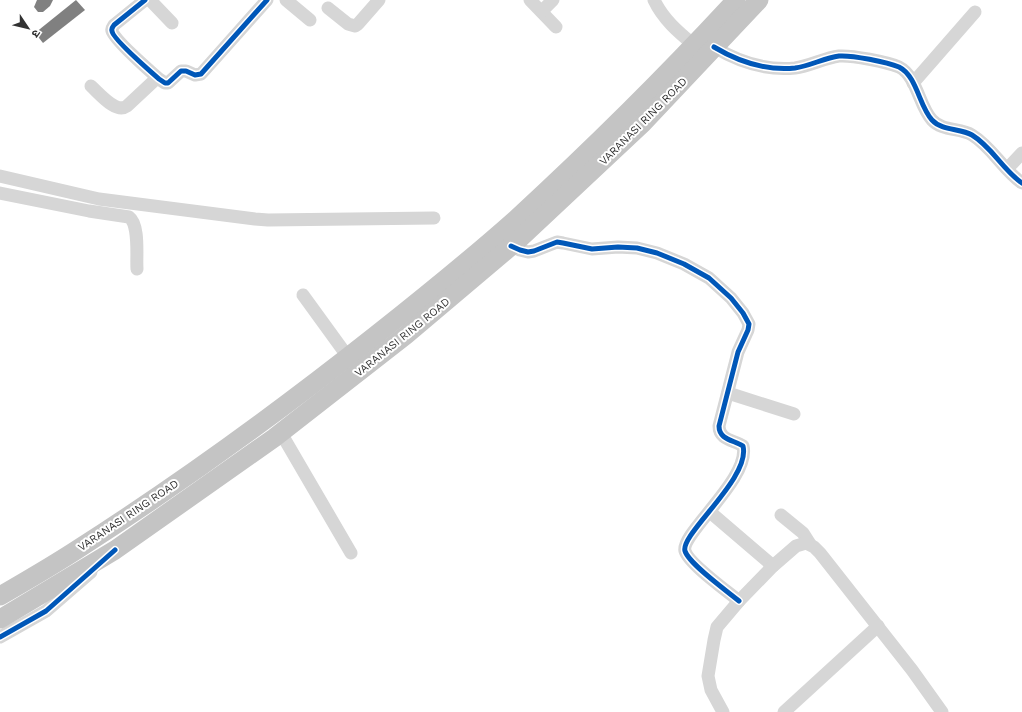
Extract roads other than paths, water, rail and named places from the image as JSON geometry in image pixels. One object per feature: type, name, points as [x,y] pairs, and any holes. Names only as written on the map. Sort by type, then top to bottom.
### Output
[{"type":"highway","name":"VARANASI RING ROAD","points":[[0,596],[77,550],[194,471],[313,385],[416,303],[515,219],[613,126],[694,45],[736,0]]},
{"type":"highway","name":"VARANASI RING ROAD","points":[[0,619],[115,550],[281,433],[406,335],[511,246],[643,123],[759,0]]},
{"type":"street","points":[[145,0],[114,25],[111,30],[119,42],[157,78],[168,83],[181,71],[195,75],[201,74],[267,0]]},
{"type":"street","points":[[150,0],[172,23]]},
{"type":"street","points":[[286,0],[310,20]]},
{"type":"street","points":[[328,8],[348,24],[355,26],[379,0]]},
{"type":"street","points":[[530,0],[556,27]]},
{"type":"street","points":[[542,11],[553,0]]},
{"type":"street","points":[[654,0],[658,8],[672,26],[694,45]]},
{"type":"street","points":[[913,83],[975,12]]},
{"type":"street","points":[[714,47],[736,59],[766,68],[796,68],[839,56],[853,57],[898,67],[906,73],[913,83],[924,109],[933,121],[938,125],[970,134],[980,141],[1014,178],[1022,183]]},
{"type":"street","points":[[91,86],[113,106],[123,109],[157,78]]},
{"type":"street","points":[[1007,169],[1022,153]]},
{"type":"street","points":[[0,176],[99,198],[236,217],[268,220],[434,218]]},
{"type":"street","points":[[0,193],[89,211],[129,217],[135,223],[136,227],[137,269]]},
{"type":"street","points":[[511,246],[528,252],[557,242],[563,242],[592,250],[636,248],[657,253],[684,264],[709,278],[731,298],[743,313],[749,324],[748,330],[738,352],[719,431],[725,438],[743,446],[745,452],[737,474],[710,512],[688,539],[685,546],[685,552],[697,566],[739,601]]},
{"type":"street","points":[[303,295],[348,357]]},
{"type":"street","points":[[728,393],[794,414]]},
{"type":"street","points":[[281,433],[351,554]]},
{"type":"street","points":[[710,512],[773,566]]},
{"type":"street","points":[[781,515],[803,533],[810,544],[820,553],[912,670],[942,712]]},
{"type":"street","points":[[723,712],[711,690],[708,676],[717,627],[739,601],[773,566],[796,546],[806,543],[810,544]]},
{"type":"street","points":[[0,637],[46,611],[115,550]]},
{"type":"street","points":[[784,712],[878,626]]}]
